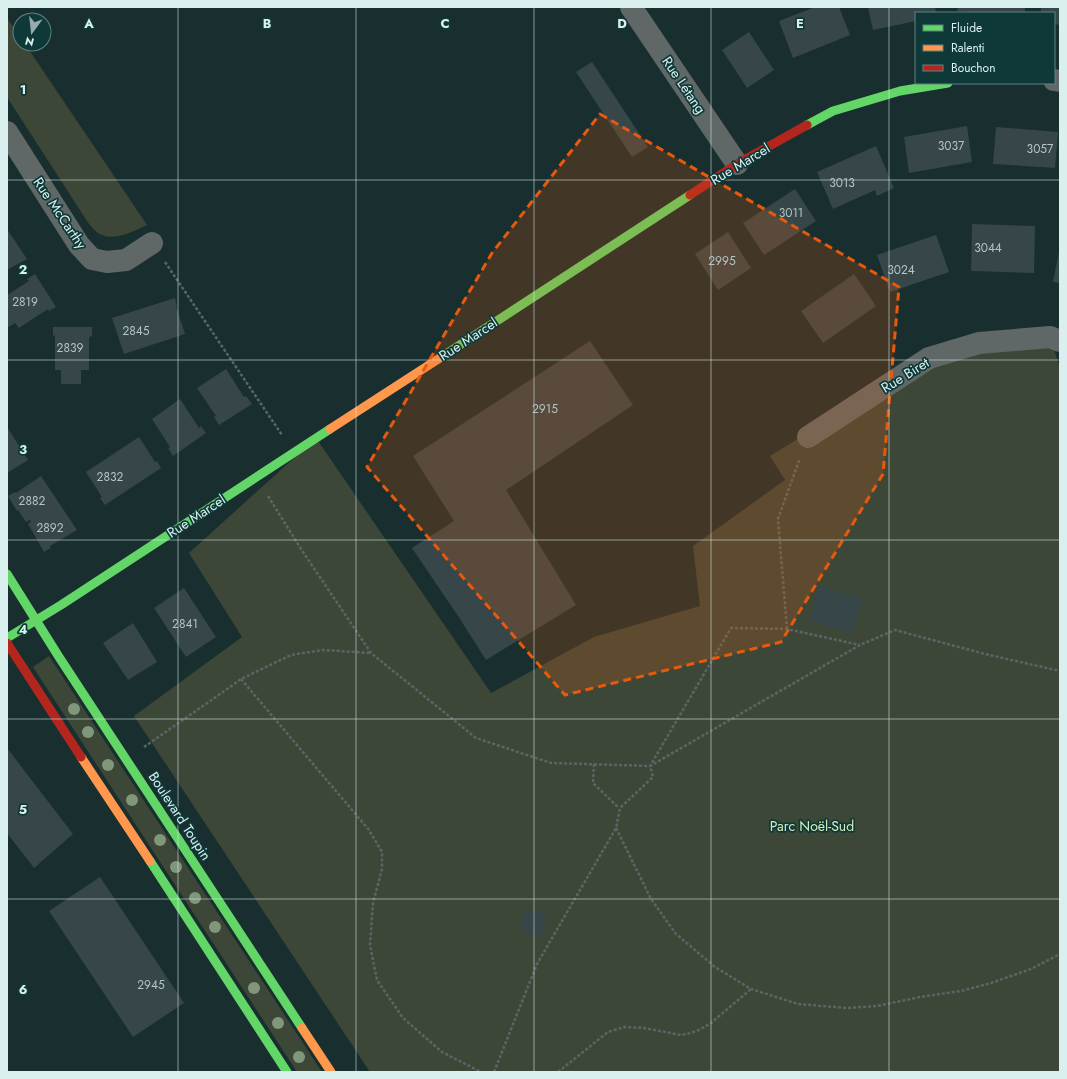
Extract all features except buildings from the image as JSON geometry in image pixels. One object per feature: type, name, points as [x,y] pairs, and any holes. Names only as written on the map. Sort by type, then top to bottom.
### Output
[{"type":"street","name":"Rue Létang","points":[[631,7],[737,164]]},
{"type":"street","name":"Rue Marcel","points":[[7,638],[737,164],[833,111],[900,90],[941,84]]},
{"type":"street","name":"Rue McCarthy","points":[[7,132],[79,245],[92,259],[107,262],[126,260],[152,243]]},
{"type":"street","name":"Rue Biret","points":[[808,437],[929,358],[979,344],[1050,337],[1060,340]]},
{"type":"street","name":"Boulevard Toupin","points":[[7,574],[59,657],[331,1072]]},
{"type":"street","points":[[7,642],[287,1072]]},
{"type":"path","points":[[152,243],[294,452]]},
{"type":"path","points":[[787,628],[778,519],[808,437]]},
{"type":"path","points":[[257,476],[301,550],[371,653],[476,738],[551,762],[650,766],[860,645],[895,630],[985,654],[1060,671]]},
{"type":"path","points":[[494,1072],[537,964],[616,828],[620,808],[653,777],[650,766],[731,628],[787,628],[860,645]]},
{"type":"path","points":[[141,749],[241,679],[292,655],[323,650],[371,653]]},
{"type":"path","points":[[241,679],[369,830],[382,852],[382,869],[373,903],[370,945],[377,980],[403,1018],[442,1052],[482,1072]]},
{"type":"path","points":[[594,764],[593,783],[620,808]]},
{"type":"path","points":[[616,828],[651,899],[676,934],[715,967],[751,989],[798,1004],[847,1008],[877,1006],[920,997],[961,991],[991,983],[1031,969],[1060,954]]},
{"type":"path","points":[[558,1072],[608,1032],[625,1027],[644,1028],[681,1035],[701,1029],[711,1023],[751,989]]},
{"type":"highlighted area","points":[[600,114],[899,287],[883,474],[781,642],[565,695],[367,467],[492,253]]},
{"type":"green space","points":[[7,18],[12,25],[12,52],[30,52],[147,225],[130,233],[117,236],[110,237],[98,233],[87,221],[7,97]]},
{"type":"green space","name":"Parc Noël-Sud","points":[[1050,337],[1060,368],[1060,1072],[370,1072],[134,716],[242,637],[189,553],[316,438],[491,693],[594,637],[700,606],[693,546],[785,480],[770,456],[924,362]]},
{"type":"green space","points":[[49,656],[322,1072],[297,1072],[33,667]]},
{"type":"traffic: fast","points":[[807,125],[833,111],[900,91],[942,84]]},
{"type":"traffic: fast","points":[[446,354],[690,195]]},
{"type":"traffic: fast","points":[[7,638],[61,605],[330,429]]},
{"type":"traffic: fast","points":[[7,574],[59,657],[302,1028]]},
{"type":"traffic: fast","points":[[150,861],[287,1072]]},
{"type":"traffic: slow","points":[[330,429],[446,354]]},
{"type":"traffic: slow","points":[[81,757],[150,861]]},
{"type":"traffic: slow","points":[[302,1028],[331,1072]]},
{"type":"traffic: jam","points":[[690,195],[737,164],[807,125]]},
{"type":"traffic: jam","points":[[7,643],[81,757]]}]
